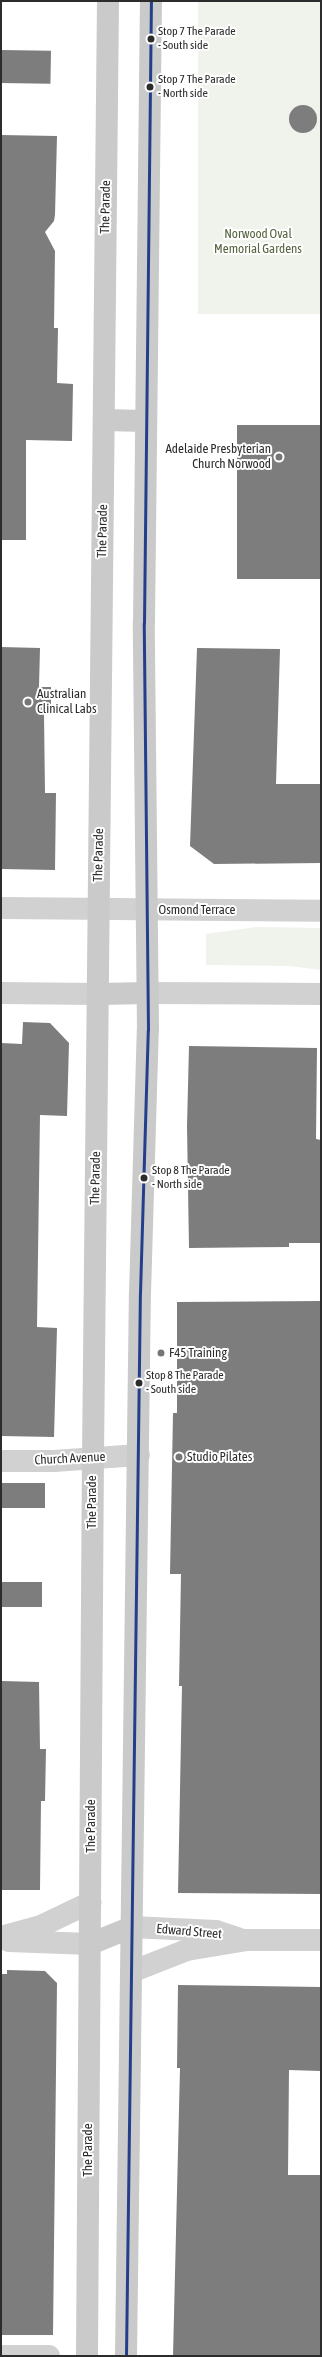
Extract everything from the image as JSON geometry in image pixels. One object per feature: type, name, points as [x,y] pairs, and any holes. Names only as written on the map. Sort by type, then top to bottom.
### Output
[{"type":"main road","name":"The Parade","points":[[86,2356],[91,1902],[92,1457],[108,1]]},
{"type":"main road","points":[[126,2356],[140,1293],[148,993],[144,623],[145,421],[151,1]]},
{"type":"main road","points":[[104,420],[145,421]]},
{"type":"main road","points":[[98,994],[148,993]]},
{"type":"main road","points":[[90,1944],[132,1927]]},
{"type":"street","name":"Osmond Terrace","points":[[1,908],[321,911]]},
{"type":"street","points":[[1,993],[98,994]]},
{"type":"street","points":[[148,993],[321,994]]},
{"type":"street","name":"Church Avenue","points":[[1,1461],[54,1461],[92,1457],[139,1455]]},
{"type":"street","points":[[1,1938],[41,1926],[91,1902]]},
{"type":"street","name":"Edward Street","points":[[132,1927],[216,1931],[247,1940]]},
{"type":"street","points":[[1,1938],[16,1943],[90,1944]]},
{"type":"street","name":"Edward Street","points":[[131,1972],[187,1950],[247,1940],[321,1940]]},
{"type":"street","points":[[1,2356],[50,2356]]},
{"type":"green space","name":"Norwood Oval Memorial Gardens","points":[[198,1],[321,1],[321,314],[198,314]]},
{"type":"green space","points":[[256,927],[321,928],[321,970],[290,966],[206,965],[206,934]]},
{"type":"building","points":[[1,50],[51,51],[50,84],[1,83]]},
{"type":"building","points":[[303,105],[313,109],[317,119],[313,129],[303,133],[293,129],[289,119],[293,109]]},
{"type":"building","points":[[1,135],[57,136],[55,215],[54,221],[45,232],[55,251],[54,328],[58,328],[57,383],[73,384],[72,441],[26,440],[26,540],[1,540]]},
{"type":"building","points":[[237,425],[321,425],[321,579],[237,579]]},
{"type":"building","points":[[1,647],[40,648],[39,687],[51,687],[51,714],[44,714],[45,793],[56,793],[55,870],[1,869]]},
{"type":"building","points":[[197,648],[280,649],[276,784],[321,784],[321,863],[214,864],[190,846]]},
{"type":"building","points":[[23,1022],[50,1023],[69,1043],[67,1116],[40,1115],[37,1327],[57,1328],[54,1437],[1,1436],[1,1043],[22,1044]]},
{"type":"building","points":[[189,1046],[317,1048],[316,1139],[321,1140],[321,1243],[289,1243],[289,1247],[189,1248],[187,1126]]},
{"type":"building","points":[[321,1301],[321,1894],[178,1893],[182,1686],[179,1686],[181,1574],[170,1574],[173,1413],[177,1413],[177,1302]]},
{"type":"building","points":[[1,1483],[45,1483],[45,1508],[1,1508]]},
{"type":"building","points":[[1,1582],[42,1582],[42,1607],[1,1607]]},
{"type":"building","points":[[1,1681],[39,1682],[40,1749],[46,1749],[45,1801],[41,1801],[40,1890],[1,1890]]},
{"type":"building","points":[[7,1970],[45,1971],[57,1983],[53,2335],[1,2335],[1,1974],[7,1974]]},
{"type":"building","points":[[178,1985],[321,1987],[321,2071],[289,2070],[288,2175],[321,2175],[321,2356],[173,2356],[180,2068],[177,2068]]},
{"type":"transit line","points":[[126,2356],[140,1293],[148,1030],[144,623],[151,1]]},
{"type":"place","name":"Stop 7 The Parade - South side","points":[[151,39]]},
{"type":"place","name":"Stop 7 The Parade - North side","points":[[150,87]]},
{"type":"place","name":"Adelaide Presbyterian Church Norwood","points":[[279,457]]},
{"type":"place","name":"Australian Clinical Labs","points":[[28,702]]},
{"type":"place","name":"Stop 8 The Parade - North side","points":[[144,1178]]},
{"type":"place","name":"F45 Training","points":[[161,1353]]},
{"type":"place","name":"Stop 8 The Parade - South side","points":[[139,1383]]},
{"type":"place","name":"Studio Pilates","points":[[179,1457]]}]
